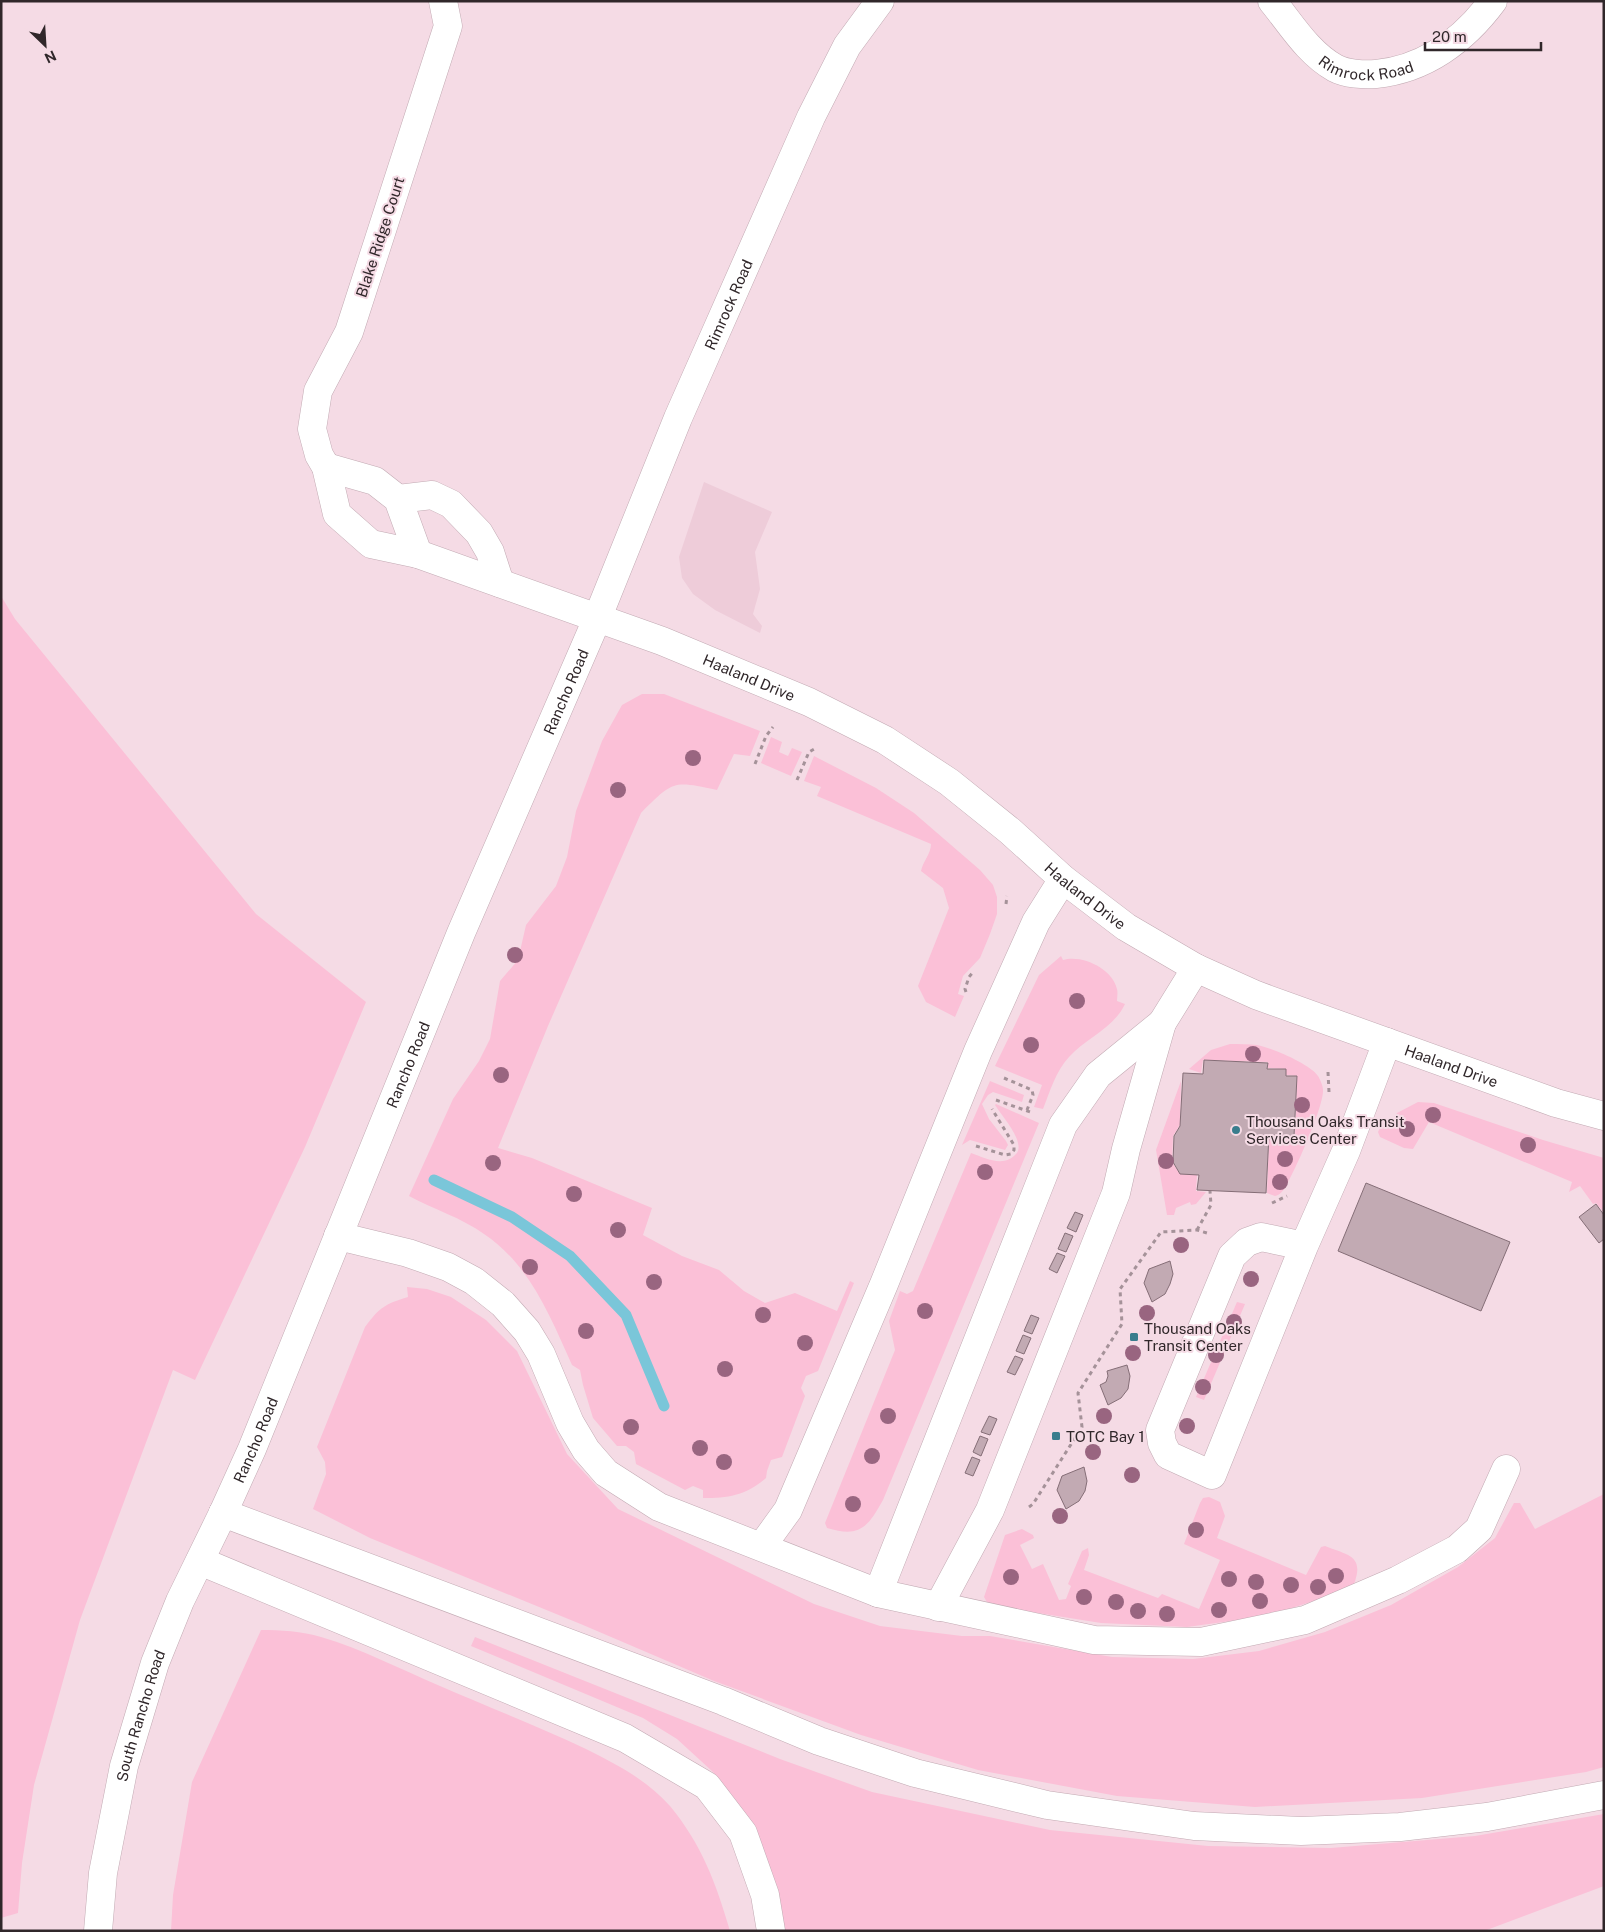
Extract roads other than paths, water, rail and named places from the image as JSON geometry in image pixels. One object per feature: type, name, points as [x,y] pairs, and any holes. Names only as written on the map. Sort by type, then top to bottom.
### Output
[{"type":"main road","name":"Blake Ridge Court","points":[[443,1],[448,26],[349,332],[318,391],[312,429],[319,455],[326,467],[337,514],[371,544],[418,554],[598,618]]},
{"type":"main road","name":"Rimrock Road","points":[[598,618],[678,418],[811,117],[847,46],[880,1]]},
{"type":"main road","name":"Rimrock Road","points":[[1272,1],[1314,53],[1336,69],[1364,75],[1397,71],[1436,55],[1478,22],[1493,1]]},
{"type":"main road","points":[[326,467],[375,481],[398,499],[418,554]]},
{"type":"main road","points":[[398,499],[432,495],[451,504],[479,533],[490,552],[500,583]]},
{"type":"main road","name":"Haaland Drive","points":[[598,618],[662,641],[799,698],[886,740],[949,782],[1010,831],[1063,879],[1126,927],[1196,968],[1256,995],[1556,1103],[1604,1116]]},
{"type":"main road","name":"Rancho Road","points":[[223,1513],[252,1449],[461,933],[598,618]]},
{"type":"main road","points":[[762,1546],[788,1510],[890,1268],[978,1051],[1036,922],[1063,879]]},
{"type":"main road","points":[[938,1607],[990,1510],[1116,1193],[1126,1149],[1162,1023],[1196,968]]},
{"type":"main road","points":[[878,1592],[1064,1125],[1098,1075],[1162,1023]]},
{"type":"main road","points":[[1304,1246],[1261,1237],[1246,1242],[1232,1256],[1160,1430],[1162,1443],[1168,1455],[1212,1474],[1304,1246],[1346,1152],[1387,1042]]},
{"type":"main road","points":[[338,1236],[408,1254],[448,1267],[474,1281],[502,1304],[528,1330],[570,1423],[586,1450],[606,1473],[659,1507],[878,1592],[938,1607],[1094,1640],[1201,1642],[1305,1620],[1398,1580],[1457,1549],[1479,1529],[1506,1469]]},
{"type":"main road","points":[[223,1513],[723,1701],[819,1741],[915,1773],[1047,1805],[1194,1826],[1301,1830],[1400,1827],[1477,1818],[1604,1795]]},
{"type":"main road","name":"South Rancho Road","points":[[98,1931],[103,1873],[124,1766],[155,1663],[180,1600],[223,1513]]},
{"type":"main road","points":[[200,1561],[625,1738],[707,1786],[743,1833],[765,1895],[771,1931]]},
{"type":"waterway","points":[[434,1180],[512,1217],[570,1256],[626,1315],[664,1406]]},
{"type":"place","name":"Thousand Oaks Transit Services Center","points":[[1236,1130]]},
{"type":"place","name":"Thousand Oaks Transit Center","points":[[1134,1337]]},
{"type":"place","name":"TOTC Bay 1","points":[[1056,1436]]}]
